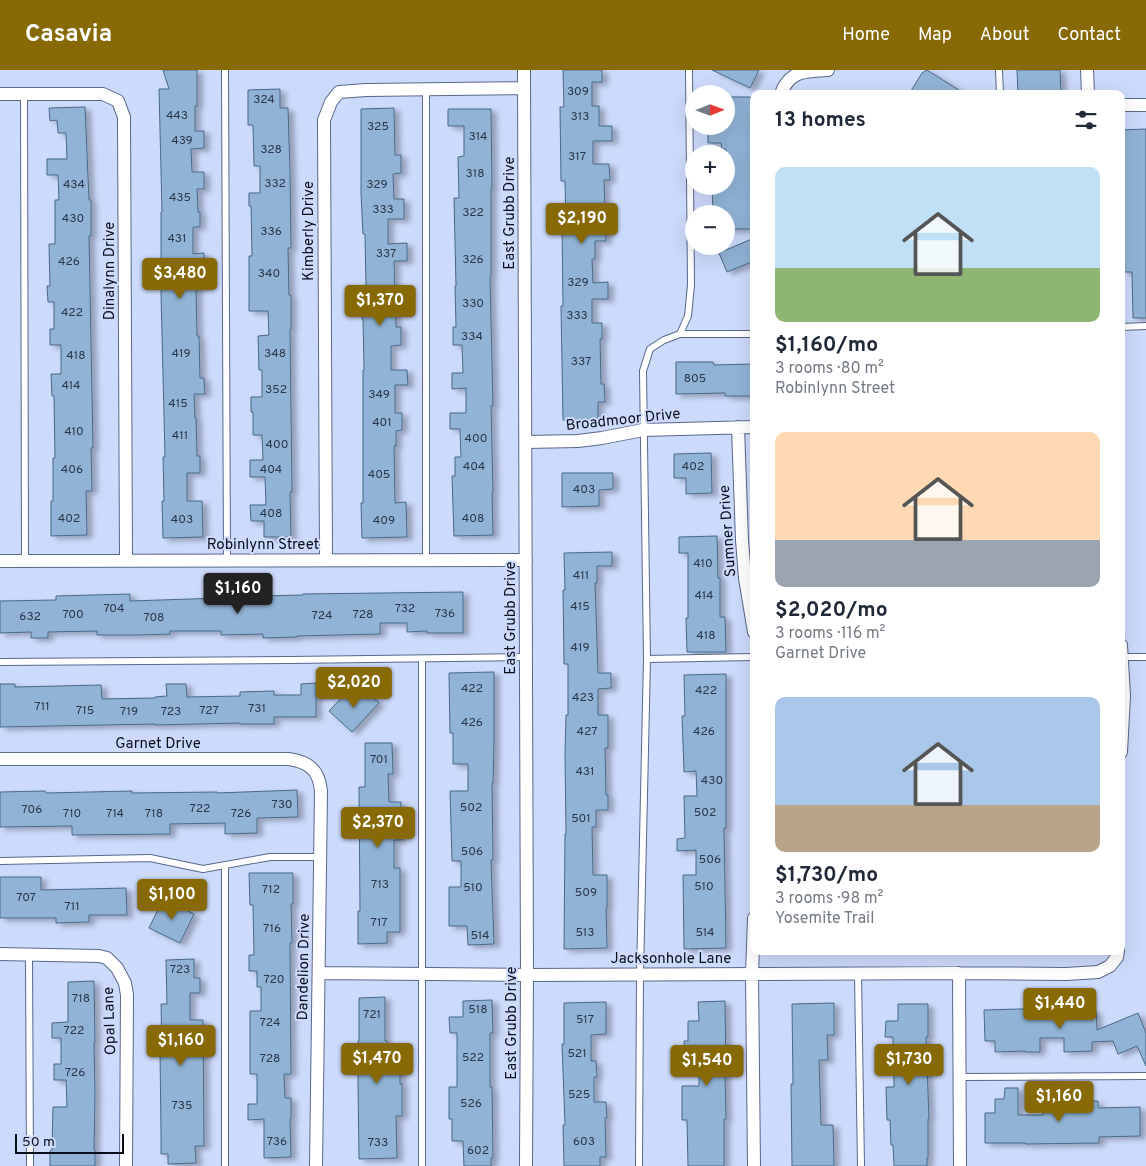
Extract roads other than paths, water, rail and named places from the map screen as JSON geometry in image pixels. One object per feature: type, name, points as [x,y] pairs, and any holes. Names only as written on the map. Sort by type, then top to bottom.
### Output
[{"type":"street","name":"East Grubb Drive","points":[[524,70],[526,1166]]},
{"type":"street","points":[[782,90],[789,78],[801,72],[828,70]]},
{"type":"street","points":[[1088,70],[1088,90]]},
{"type":"street","name":"Kimberly Drive","points":[[326,560],[324,120],[330,102],[338,92],[524,88]]},
{"type":"street","name":"Dinalynn Drive","points":[[0,94],[103,94],[118,102],[124,117],[126,560]]},
{"type":"street","points":[[1125,105],[1146,105]]},
{"type":"street","name":"Sumner Drive","points":[[738,427],[742,540],[750,608]]},
{"type":"street","name":"Broadmoor Drive","points":[[526,442],[578,441],[643,430],[750,427]]},
{"type":"street","name":"Robinlynn Street","points":[[0,561],[526,560]]},
{"type":"street","name":"Garnet Drive","points":[[0,759],[289,758],[299,760],[314,770]]},
{"type":"street","name":"Dandelion Drive","points":[[314,770],[321,792],[316,1166]]},
{"type":"street","name":"Opal Lane","points":[[0,954],[107,958],[122,976],[127,995],[126,1166]]},
{"type":"street","points":[[753,955],[754,1166]]},
{"type":"street","name":"Jacksonhole Lane","points":[[319,972],[640,975],[1066,974],[1098,972],[1110,966],[1117,955]]},
{"type":"street","points":[[959,973],[960,1166]]},
{"type":"lane","points":[[225,70],[227,560]]},
{"type":"lane","points":[[680,334],[688,316],[691,285],[689,70]]},
{"type":"lane","points":[[999,70],[1000,90]]},
{"type":"lane","points":[[426,89],[426,560]]},
{"type":"lane","points":[[24,94],[25,561]]},
{"type":"lane","points":[[1125,327],[1146,326]]},
{"type":"lane","points":[[639,1166],[640,975],[647,659],[643,371],[650,349],[664,340],[680,334],[750,334]]},
{"type":"lane","points":[[1125,654],[1146,658]]},
{"type":"lane","points":[[0,662],[526,657]]},
{"type":"lane","points":[[647,659],[750,657]]},
{"type":"lane","points":[[422,659],[422,1166]]},
{"type":"lane","points":[[0,861],[150,858],[203,869],[270,857],[320,857]]},
{"type":"lane","points":[[225,865],[225,1166]]},
{"type":"lane","points":[[29,955],[30,1166]]},
{"type":"lane","points":[[858,974],[861,1166]]},
{"type":"lane","points":[[960,1077],[1146,1076]]}]
